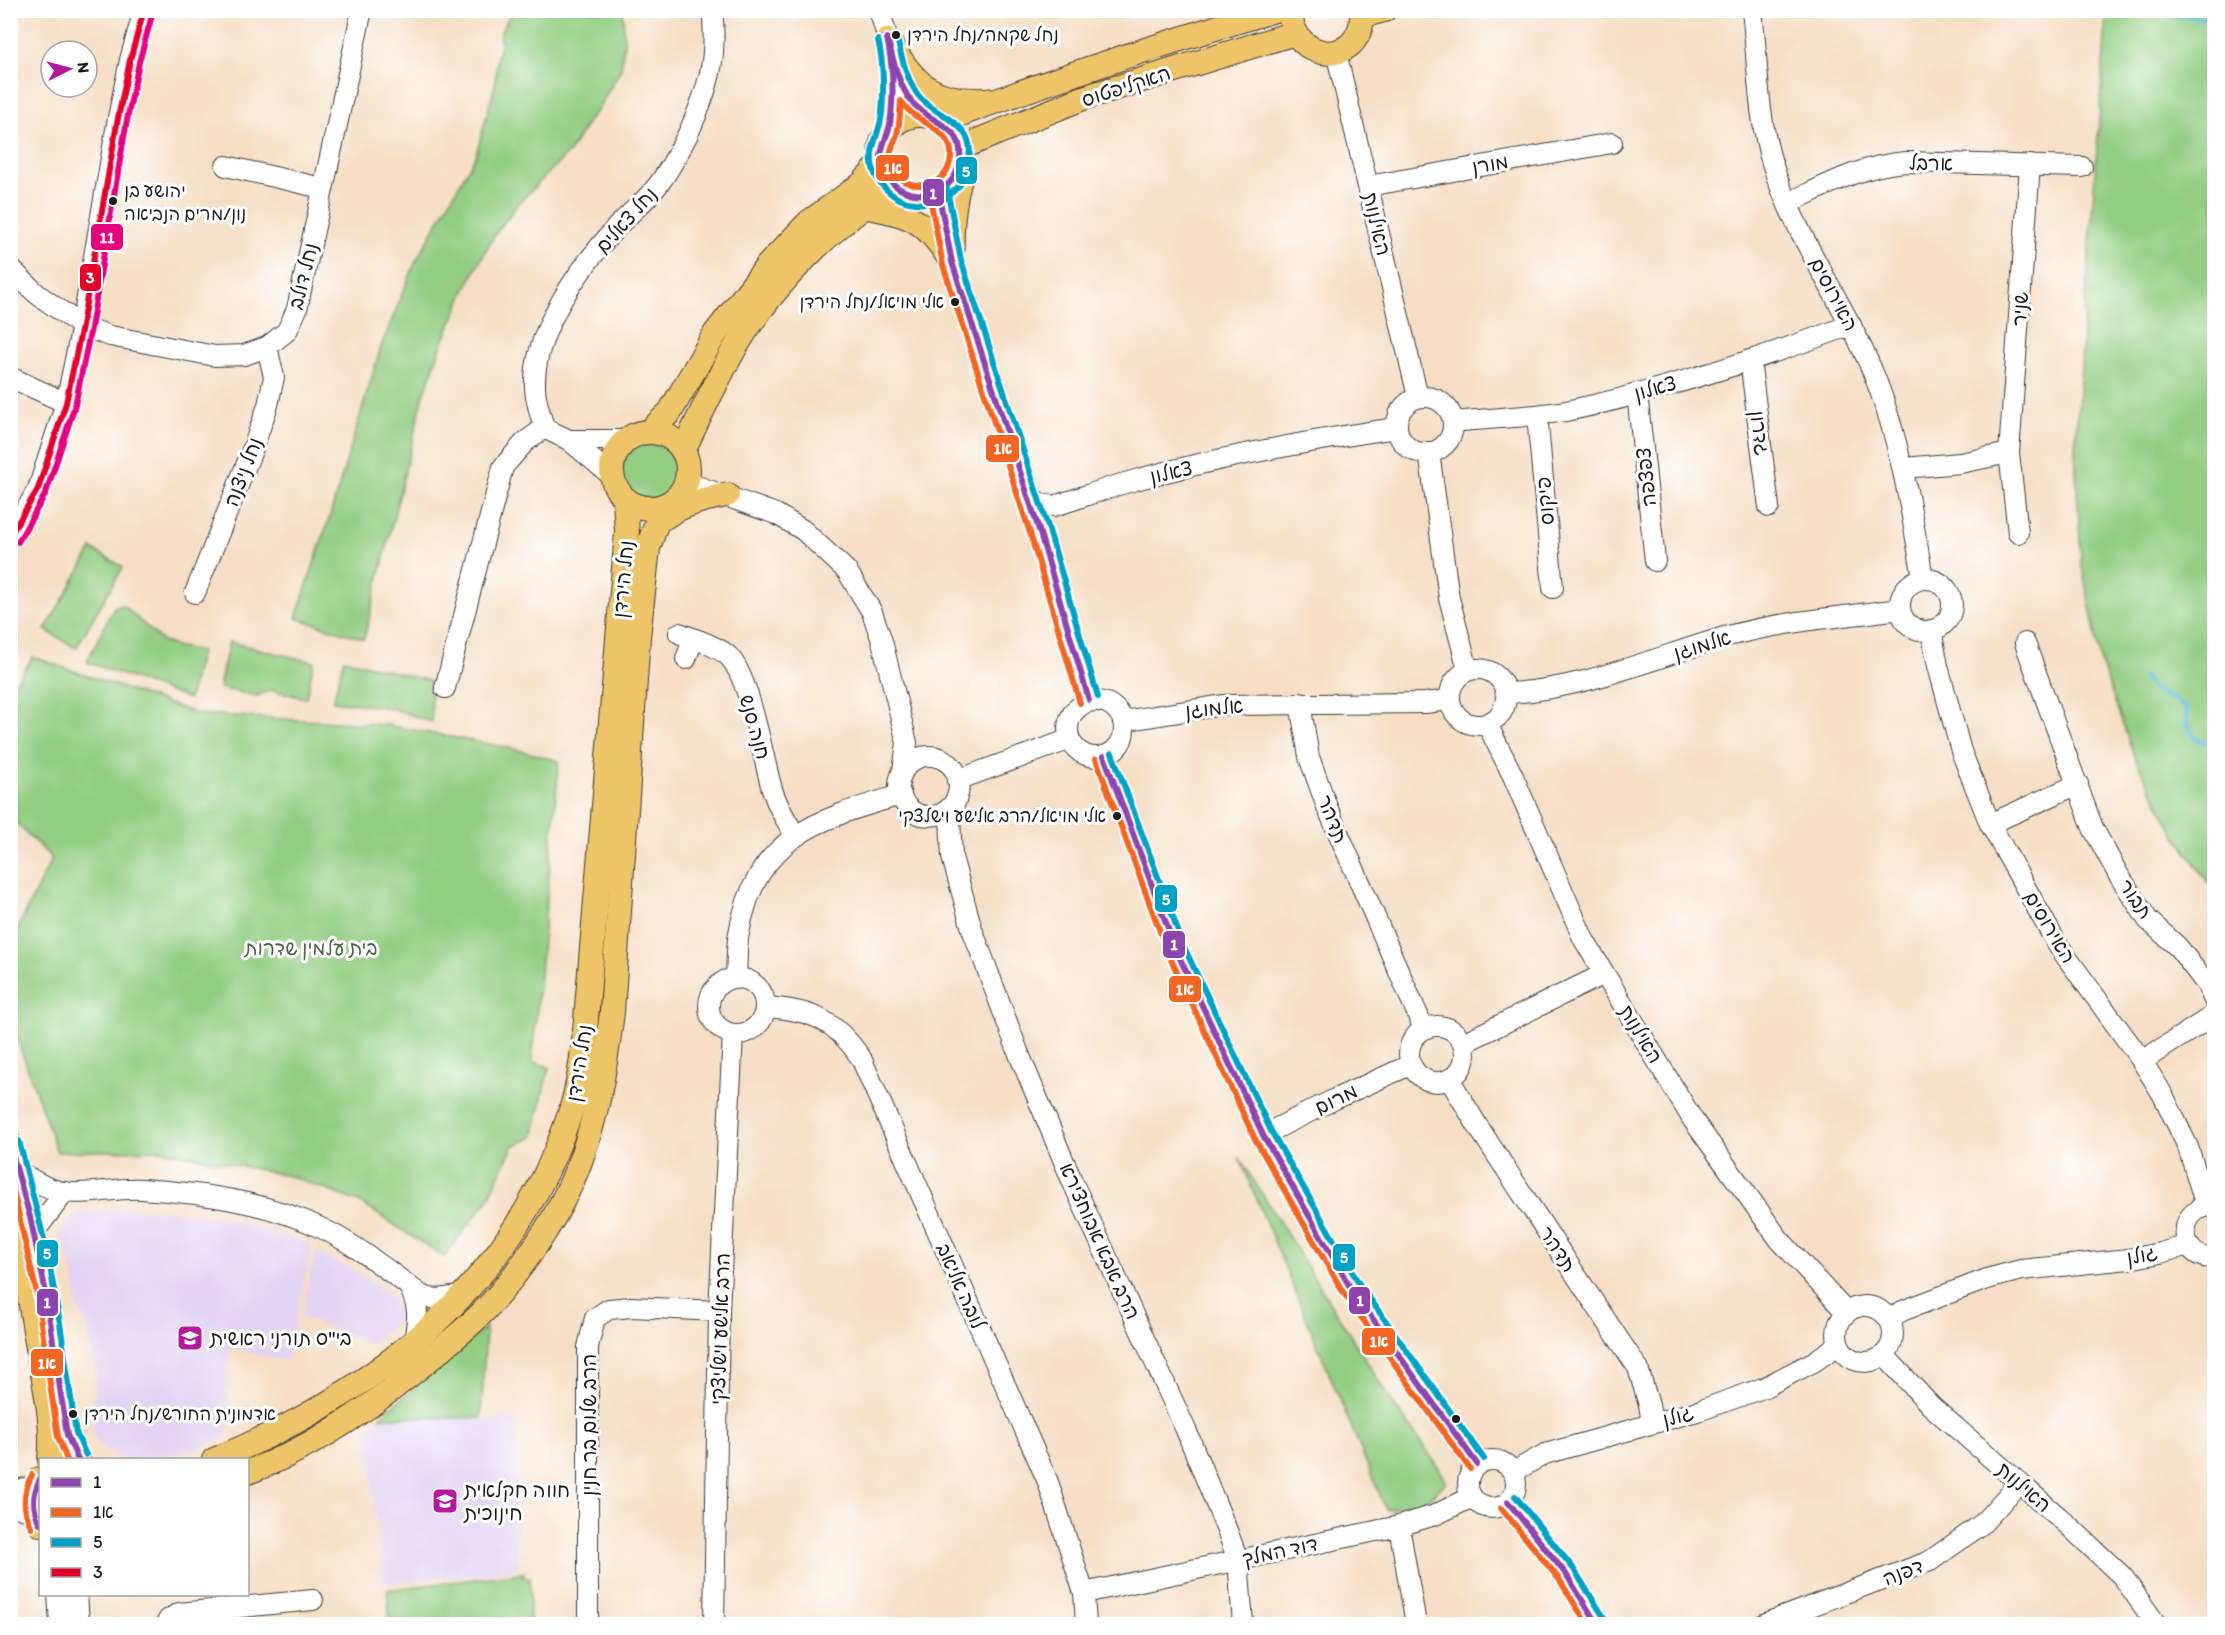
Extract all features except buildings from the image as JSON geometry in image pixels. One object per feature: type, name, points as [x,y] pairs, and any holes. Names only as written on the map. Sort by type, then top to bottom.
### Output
[{"type":"main road","name":"האקליפטוס","points":[[936,118],[1275,10]]},
{"type":"main road","points":[[1293,22],[1308,48],[1320,52],[1336,52],[1356,39],[1370,12]]},
{"type":"main road","name":"האקליפטוס","points":[[960,148],[1083,99],[1293,22]]},
{"type":"main road","points":[[888,40],[907,70],[926,88],[948,98],[966,101],[1000,99]]},
{"type":"main road","points":[[909,117],[936,118],[954,133],[960,148],[958,169],[946,186],[938,191],[916,195],[896,187],[884,172],[881,163],[883,141],[889,130],[898,122],[909,117]]},
{"type":"main road","points":[[952,262],[952,212],[957,188],[967,161],[990,136]]},
{"type":"main road","points":[[650,431],[670,412],[715,334],[768,266],[809,222],[862,184],[881,163]]},
{"type":"main road","points":[[659,515],[677,497],[686,482],[688,471],[685,447],[736,347],[762,309],[828,235],[863,206],[896,187]]},
{"type":"main road","points":[[863,206],[911,217],[933,235],[952,262]]},
{"type":"main road","points":[[659,515],[649,508],[636,506],[625,500],[614,485],[612,462],[617,450],[626,440],[637,434],[650,431],[669,437],[685,447],[702,478],[727,495]]},
{"type":"main road","points":[[659,515],[706,498],[727,495]]},
{"type":"main road","name":"נחל הירדן","points":[[219,1458],[255,1443],[321,1408],[353,1388],[430,1330],[479,1279],[501,1250],[538,1190],[570,1115],[579,1079],[586,1019],[626,544],[625,500]]},
{"type":"main road","name":"נחל הירדן","points":[[249,1472],[300,1449],[372,1406],[448,1344],[485,1310],[528,1256],[561,1205],[583,1155],[595,1118],[612,1012],[638,637],[648,548],[659,515]]},
{"type":"main road","points":[[10,1144],[35,1231],[52,1321],[67,1435],[77,1458]]},
{"type":"main road","points":[[11,1207],[45,1389],[50,1431],[50,1458]]},
{"type":"main road","points":[[38,1519],[33,1500],[39,1482]]},
{"type":"street","points":[[11,534],[38,489],[66,403],[82,326],[118,118],[130,60],[144,10]]},
{"type":"street","name":"נחל דולב","points":[[10,268],[37,294],[82,326],[110,336],[215,356],[244,355],[267,347],[287,331],[297,309],[362,10]]},
{"type":"street","name":"נחל צאלים","points":[[543,428],[535,388],[542,343],[555,311],[596,252],[657,186],[676,158],[704,99],[712,64],[714,30],[712,10]]},
{"type":"street","points":[[879,10],[902,84],[911,102],[936,118]]},
{"type":"street","name":"האירוסים","points":[[1752,10],[1761,106],[1772,163],[1800,228],[1851,325],[1876,380],[1904,468],[1923,578]]},
{"type":"street","points":[[888,40],[892,75],[889,130]]},
{"type":"street","name":"האילנות","points":[[1336,52],[1418,397]]},
{"type":"street","name":"מורן","points":[[1368,186],[1612,143]]},
{"type":"street","name":"ארבל","points":[[1788,202],[1852,172],[1882,164],[1906,162],[2082,167]]},
{"type":"street","name":"שניר","points":[[2018,533],[2009,453],[2030,165]]},
{"type":"street","points":[[226,166],[322,188]]},
{"type":"street","points":[[938,191],[952,262],[1039,530],[1089,700]]},
{"type":"street","name":"צאלון","points":[[1453,422],[1570,410],[1750,360],[1851,325]]},
{"type":"street","name":"נחל ניצנה","points":[[195,593],[268,405],[274,377],[267,347]]},
{"type":"street","name":"גדרון","points":[[1750,360],[1769,507]]},
{"type":"street","points":[[10,377],[66,403]]},
{"type":"street","name":"צפצפה","points":[[1637,393],[1655,561]]},
{"type":"street","points":[[1426,396],[1436,398],[1444,404],[1453,422],[1449,439],[1443,447],[1424,453],[1413,451],[1405,445],[1396,428],[1397,417],[1408,401],[1426,396]]},
{"type":"street","name":"פיקוס","points":[[1537,415],[1552,588]]},
{"type":"street","points":[[445,688],[503,467],[525,442],[543,428],[569,440],[612,476]]},
{"type":"street","name":"צאלון","points":[[1054,506],[1132,481],[1232,457],[1328,438],[1396,428]]},
{"type":"street","points":[[569,440],[626,440]]},
{"type":"street","points":[[1429,452],[1449,598],[1468,670]]},
{"type":"street","points":[[1904,468],[1960,463],[2009,453]]},
{"type":"street","points":[[686,482],[776,514],[803,530],[847,571],[872,612],[899,707],[907,743],[900,781],[906,803],[921,815],[931,816],[941,813],[950,807],[957,790],[957,774],[951,765],[926,747],[899,707]]},
{"type":"street","points":[[1027,494],[1041,504],[1054,506]]},
{"type":"street","points":[[1039,530],[1045,517],[1054,506]]},
{"type":"street","points":[[1923,578],[1935,579],[1943,584],[1953,600],[1951,615],[1938,629],[1923,631],[1914,629],[1907,623],[1900,609],[1901,595],[1906,587],[1913,581],[1923,578]]},
{"type":"street","name":"אלמוגן","points":[[1506,693],[1577,684],[1730,636],[1784,624],[1900,609]]},
{"type":"street","name":"האירוסים","points":[[1931,630],[1938,666],[1961,751],[1990,825],[2057,944],[2142,1061],[2163,1095],[2188,1147],[2210,1206]]},
{"type":"street","name":"חנה סנש","points":[[686,659],[686,636],[727,654],[738,668],[749,700],[772,790],[795,835]]},
{"type":"street","name":"תבור","points":[[2025,643],[2093,828],[2118,874],[2148,920],[2178,947],[2207,985],[2214,1000]]},
{"type":"street","points":[[1485,669],[1493,672],[1499,678],[1506,693],[1506,701],[1500,715],[1487,724],[1473,725],[1460,719],[1450,700],[1452,685],[1456,678],[1468,670],[1485,669]]},
{"type":"street","points":[[1089,700],[1107,703],[1114,707],[1123,721],[1123,738],[1119,746],[1104,756],[1089,757],[1068,740],[1068,724],[1071,716],[1089,700]]},
{"type":"street","name":"אלמוגן","points":[[1123,721],[1223,705],[1425,703],[1450,700]]},
{"type":"street","name":"תדהר","points":[[1300,703],[1309,757],[1327,807],[1424,1029]]},
{"type":"street","name":"האילנות","points":[[1487,724],[1513,776],[1584,939],[1693,1120],[1779,1239],[1846,1312]]},
{"type":"street","points":[[957,790],[1068,740]]},
{"type":"street","points":[[903,771],[909,763],[919,758],[933,756],[943,759]]},
{"type":"street","points":[[1104,756],[1176,950],[1263,1135],[1350,1287],[1477,1464]]},
{"type":"street","points":[[1990,825],[2078,784]]},
{"type":"street","name":"הרב אבא אבוחצירא","points":[[957,790],[950,818],[952,857],[972,929],[1019,1054],[1073,1183],[1186,1430],[1238,1560],[1243,1624]]},
{"type":"street","points":[[736,979],[738,934],[747,902],[760,873],[773,855],[795,835],[826,818],[906,803]]},
{"type":"street","name":"הרב אבא אבוחצירא","points":[[906,803],[930,826],[952,857]]},
{"type":"street","points":[[1463,1043],[1604,974]]},
{"type":"street","points":[[736,979],[752,983],[759,989],[764,998],[765,1007],[759,1024],[743,1034],[734,1034],[720,1028],[714,1021],[710,1012],[710,1002],[719,986],[736,979]]},
{"type":"street","name":"לובה אליאב","points":[[765,1007],[793,1009],[827,1022],[847,1038],[861,1058],[1048,1482],[1084,1593],[1086,1624]]},
{"type":"street","points":[[2142,1061],[2214,1015]]},
{"type":"street","points":[[1444,1026],[1452,1030],[1463,1043],[1466,1059],[1459,1073],[1450,1080],[1439,1083],[1425,1080],[1410,1065],[1411,1043],[1415,1036],[1424,1029],[1444,1026]]},
{"type":"street","name":"הרב אלישע וישליצקי","points":[[714,1624],[719,1311],[734,1034]]},
{"type":"street","name":"מרום","points":[[1263,1135],[1410,1065]]},
{"type":"street","name":"תדהר","points":[[1450,1080],[1549,1235],[1638,1368],[1652,1423]]},
{"type":"street","points":[[19,1172],[47,1187],[65,1192],[139,1188],[259,1206],[323,1229],[371,1258],[429,1298],[461,1296]]},
{"type":"street","points":[[35,1231],[65,1192]]},
{"type":"street","points":[[2210,1206],[2194,1212],[2186,1228],[2189,1245],[2196,1254],[2205,1258],[2214,1258]]},
{"type":"street","name":"גולן","points":[[1889,1319],[1902,1311],[1988,1279],[2021,1270],[2129,1259],[2189,1245]]},
{"type":"street","points":[[409,1286],[418,1304],[414,1342]]},
{"type":"street","points":[[1869,1306],[1884,1313],[1889,1319],[1893,1328],[1893,1338],[1884,1355],[1870,1362],[1855,1361],[1848,1358],[1838,1346],[1836,1331],[1838,1324],[1846,1312],[1853,1308],[1869,1306]]},
{"type":"street","name":"הרב שלום בר חנין","points":[[588,1624],[588,1347],[595,1318],[609,1309],[631,1307],[719,1311]]},
{"type":"street","name":"גולן","points":[[1513,1472],[1545,1454],[1701,1410],[1763,1388],[1838,1346]]},
{"type":"street","name":"האילנות","points":[[1884,1355],[1931,1406],[2068,1525],[2123,1577],[2156,1624]]},
{"type":"street","points":[[1494,1460],[1504,1463],[1513,1472],[1516,1486],[1508,1502],[1500,1507],[1491,1508],[1482,1506],[1472,1497],[1469,1482],[1477,1464],[1494,1460]]},
{"type":"street","points":[[10,1492],[39,1482]]},
{"type":"street","name":"דפנה","points":[[1764,1624],[1930,1561],[1982,1524],[2019,1483]]},
{"type":"street","name":"דוד המלך","points":[[1084,1593],[1399,1526],[1435,1515],[1472,1497]]},
{"type":"street","points":[[1508,1502],[1566,1574],[1597,1624]]},
{"type":"street","points":[[10,1505],[38,1519]]},
{"type":"street","points":[[1399,1526],[1416,1624]]},
{"type":"street","points":[[58,1596],[60,1624]]},
{"type":"street","points":[[77,1596],[79,1624]]},
{"type":"street","points":[[166,1624],[169,1619],[179,1613],[313,1600]]},
{"type":"shaded area","name":"בי\"ס תורני ראשית","points":[[114,1208],[184,1212],[241,1222],[312,1245],[286,1362],[230,1347],[227,1436],[196,1450],[154,1458],[120,1458],[97,1443],[91,1426],[96,1377],[88,1329],[78,1307],[72,1268],[60,1233],[79,1213]]},
{"type":"shaded area","points":[[315,1252],[351,1269],[382,1289],[404,1313],[373,1345],[301,1316]]},
{"type":"shaded area","name":"חווה חקלאית חינוכית","points":[[380,1417],[517,1419],[517,1570],[383,1584],[367,1431]]},
{"type":"green space","points":[[512,10],[623,11],[624,44],[621,69],[570,151],[518,204],[493,237],[467,286],[442,344],[423,397],[364,639],[296,618],[329,519],[381,347],[415,263],[476,155],[495,85],[497,56],[502,41],[499,40]]},
{"type":"green space","points":[[2107,11],[2214,11],[2214,891],[2176,836],[2135,758],[2101,663],[2081,561],[2075,449]]},
{"type":"green space","points":[[650,444],[661,446],[674,457],[679,473],[677,484],[666,497],[650,502],[639,500],[626,489],[621,473],[623,462],[634,449]]},
{"type":"green space","points":[[92,549],[123,567],[76,648],[45,630]]},
{"type":"green space","points":[[123,605],[162,641],[174,646],[201,651],[189,699],[87,662],[114,607]]},
{"type":"green space","points":[[229,642],[314,662],[306,698],[271,690],[257,696],[219,688]]},
{"type":"green space","name":"בית עלמין שדרות","points":[[33,657],[198,714],[387,725],[515,749],[559,761],[532,1062],[549,1067],[533,1137],[513,1146],[489,1198],[444,1257],[359,1202],[290,1176],[162,1150],[57,1152],[10,1018],[11,943],[52,858],[11,818],[11,689]]},
{"type":"green space","points":[[344,659],[430,681],[432,722],[391,708],[333,701]]},
{"type":"green space","points":[[1239,1157],[1390,1399],[1439,1468],[1446,1481],[1427,1499],[1412,1505],[1386,1510]]},
{"type":"green space","points":[[486,1327],[481,1418],[380,1417]]},
{"type":"green space","points":[[524,1573],[523,1577],[530,1577],[530,1624],[390,1624],[387,1590]]},
{"type":"waterway","points":[[2128,10],[2214,19]]},
{"type":"waterway","points":[[2143,676],[2153,690],[2177,701],[2187,710],[2186,723],[2196,739],[2214,746]]},
{"type":"transit line","name":"3","points":[[10,536],[38,489],[66,403],[82,326],[118,118],[130,60],[144,10]]},
{"type":"transit line","name":"11","points":[[18,542],[46,493],[75,405],[91,328],[127,120],[139,62],[153,12]]},
{"type":"transit line","name":"5","points":[[878,40],[883,94],[881,118],[872,153],[874,171],[883,187],[898,198],[915,203],[932,202],[948,195],[962,182],[969,159],[970,146],[960,128],[925,103],[918,95],[907,74],[896,35]]},
{"type":"transit line","name":"1","points":[[887,38],[899,79],[906,94],[919,109],[953,133],[958,141],[960,152],[958,170],[951,182],[936,192],[918,194],[904,191],[893,184],[883,169],[881,155],[890,124],[892,103],[892,70],[887,38]]},
{"type":"transit line","name":"1א","points":[[901,101],[912,113],[940,132],[950,146],[951,157],[946,172],[930,184],[910,184],[901,179],[894,172],[890,161],[899,126],[901,101]]},
{"type":"transit line","name":"5","points":[[947,189],[961,260],[1048,527],[1098,697]]},
{"type":"transit line","name":"1","points":[[938,191],[952,262],[1039,530],[1089,700]]},
{"type":"transit line","name":"1א","points":[[929,193],[943,265],[1030,533],[1080,703]]},
{"type":"transit line","name":"5","points":[[1112,753],[1184,947],[1271,1131],[1358,1282],[1484,1459]]},
{"type":"transit line","name":"1","points":[[1104,756],[1176,950],[1263,1135],[1350,1287],[1477,1464]]},
{"type":"transit line","name":"1א","points":[[1096,759],[1168,953],[1255,1139],[1343,1292],[1470,1469]]},
{"type":"transit line","name":"5","points":[[19,1141],[47,1251],[76,1433],[86,1455]]},
{"type":"transit line","name":"1","points":[[10,1146],[30,1217],[45,1288],[67,1435],[77,1458]]},
{"type":"transit line","name":"1א","points":[[10,1177],[36,1290],[58,1437],[66,1458]]},
{"type":"transit line","name":"1א","points":[[32,1475],[26,1488],[24,1502],[26,1515],[32,1528]]},
{"type":"transit line","name":"1","points":[[39,1482],[34,1502],[39,1521]]},
{"type":"transit line","name":"5","points":[[1515,1496],[1573,1568],[1605,1619]]},
{"type":"transit line","name":"1","points":[[1508,1502],[1566,1574],[1597,1624]]},
{"type":"transit line","name":"1א","points":[[1501,1508],[1559,1579],[1587,1624]]},
{"type":"place","name":"נחל שקמה/נחל הירדן","points":[[896,35]]},
{"type":"place","name":"יהושע בן נון/מרים הנביאה","points":[[113,201]]},
{"type":"place","name":"אלי מויאל/נחל הירדן","points":[[955,302]]},
{"type":"place","name":"אלי מויאל/הרב אלישע וישלצקי","points":[[1117,816]]},
{"type":"place","name":"בי\"ס תורני ראשית","points":[[190,1338]]},
{"type":"place","name":"אדמונית החורש/נחל הירדן","points":[[73,1414]]},
{"type":"place","name":"חווה חקלאית חינוכית","points":[[445,1501]]}]
